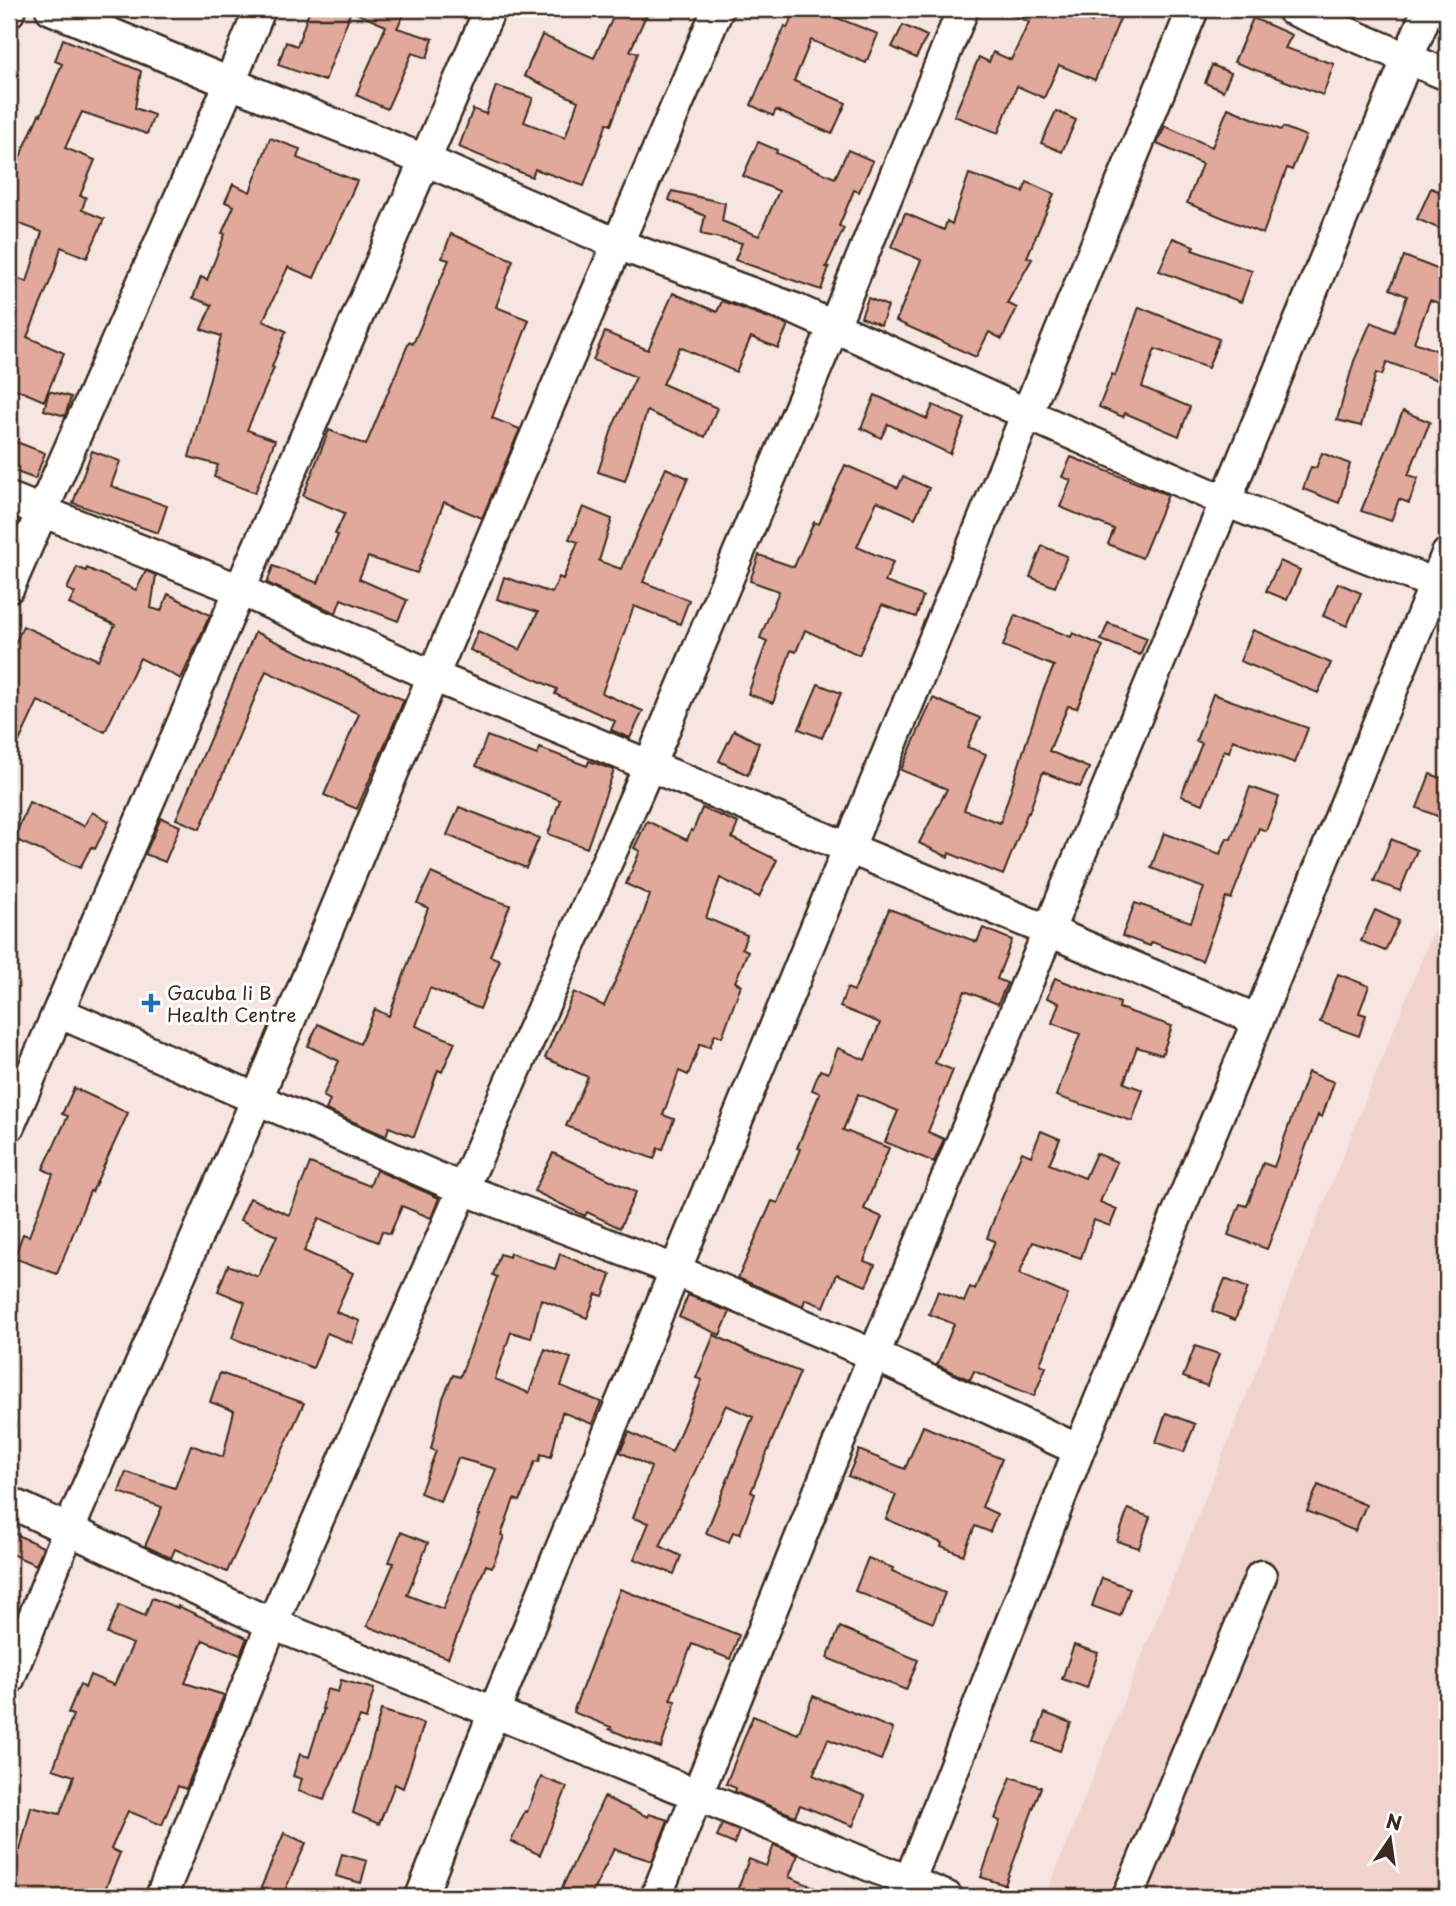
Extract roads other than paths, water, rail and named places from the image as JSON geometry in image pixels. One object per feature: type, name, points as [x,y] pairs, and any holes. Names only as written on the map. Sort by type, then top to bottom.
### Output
[{"type":"street","points":[[51,9],[425,160],[617,244],[757,294],[1225,501],[1435,584]]},
{"type":"street","points":[[9,587],[260,9]]},
{"type":"street","points":[[9,1126],[490,9]]},
{"type":"street","points":[[9,1679],[69,1529],[256,1101],[433,676],[718,9]]},
{"type":"street","points":[[161,1897],[272,1624],[649,766],[834,326],[963,9]]},
{"type":"street","points":[[421,1897],[494,1712],[1193,9]]},
{"type":"street","points":[[1291,9],[1447,75]]},
{"type":"street","points":[[656,1897],[874,1355],[1428,9]]},
{"type":"street","points":[[9,498],[240,590],[433,676],[1258,1020]]},
{"type":"street","points":[[906,1889],[1079,1450],[1258,1020],[1447,554]]},
{"type":"street","points":[[58,1012],[256,1101],[463,1189],[676,1270],[874,1355],[1079,1450]]},
{"type":"street","points":[[9,1502],[272,1624],[494,1712],[906,1889],[947,1897]]},
{"type":"street","points":[[1128,1897],[1261,1576]]},
{"type":"place","name":"Gacuba Ii B Health Centre","points":[[151,1003]]}]
